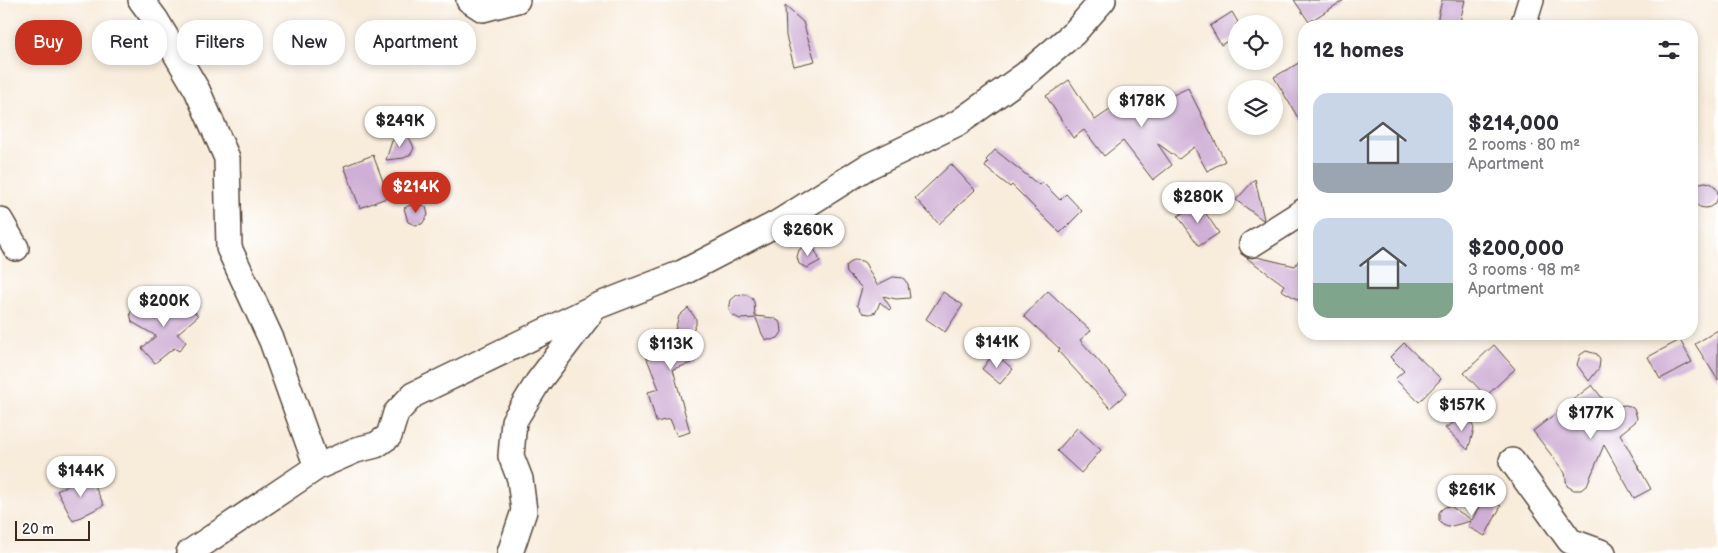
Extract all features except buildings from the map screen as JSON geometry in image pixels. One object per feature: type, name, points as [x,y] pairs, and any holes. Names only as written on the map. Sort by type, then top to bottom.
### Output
[{"type":"street","points":[[141,0],[156,20],[197,90],[227,158],[229,248],[272,342],[317,467]]},
{"type":"street","points":[[469,0],[483,9],[517,0]]},
{"type":"street","points":[[189,553],[317,467],[356,450],[376,445],[389,436],[396,413],[413,395],[595,307],[682,273],[776,224],[867,167],[958,123],[1025,75],[1074,33],[1103,0]]},
{"type":"street","points":[[1525,20],[1532,0]]},
{"type":"street","points":[[1252,244],[1298,214]]},
{"type":"street","points":[[0,220],[16,248]]},
{"type":"street","points":[[510,553],[524,511],[520,479],[511,456],[514,421],[538,382],[595,307]]},
{"type":"street","points":[[1512,461],[1568,547],[1603,553]]}]
